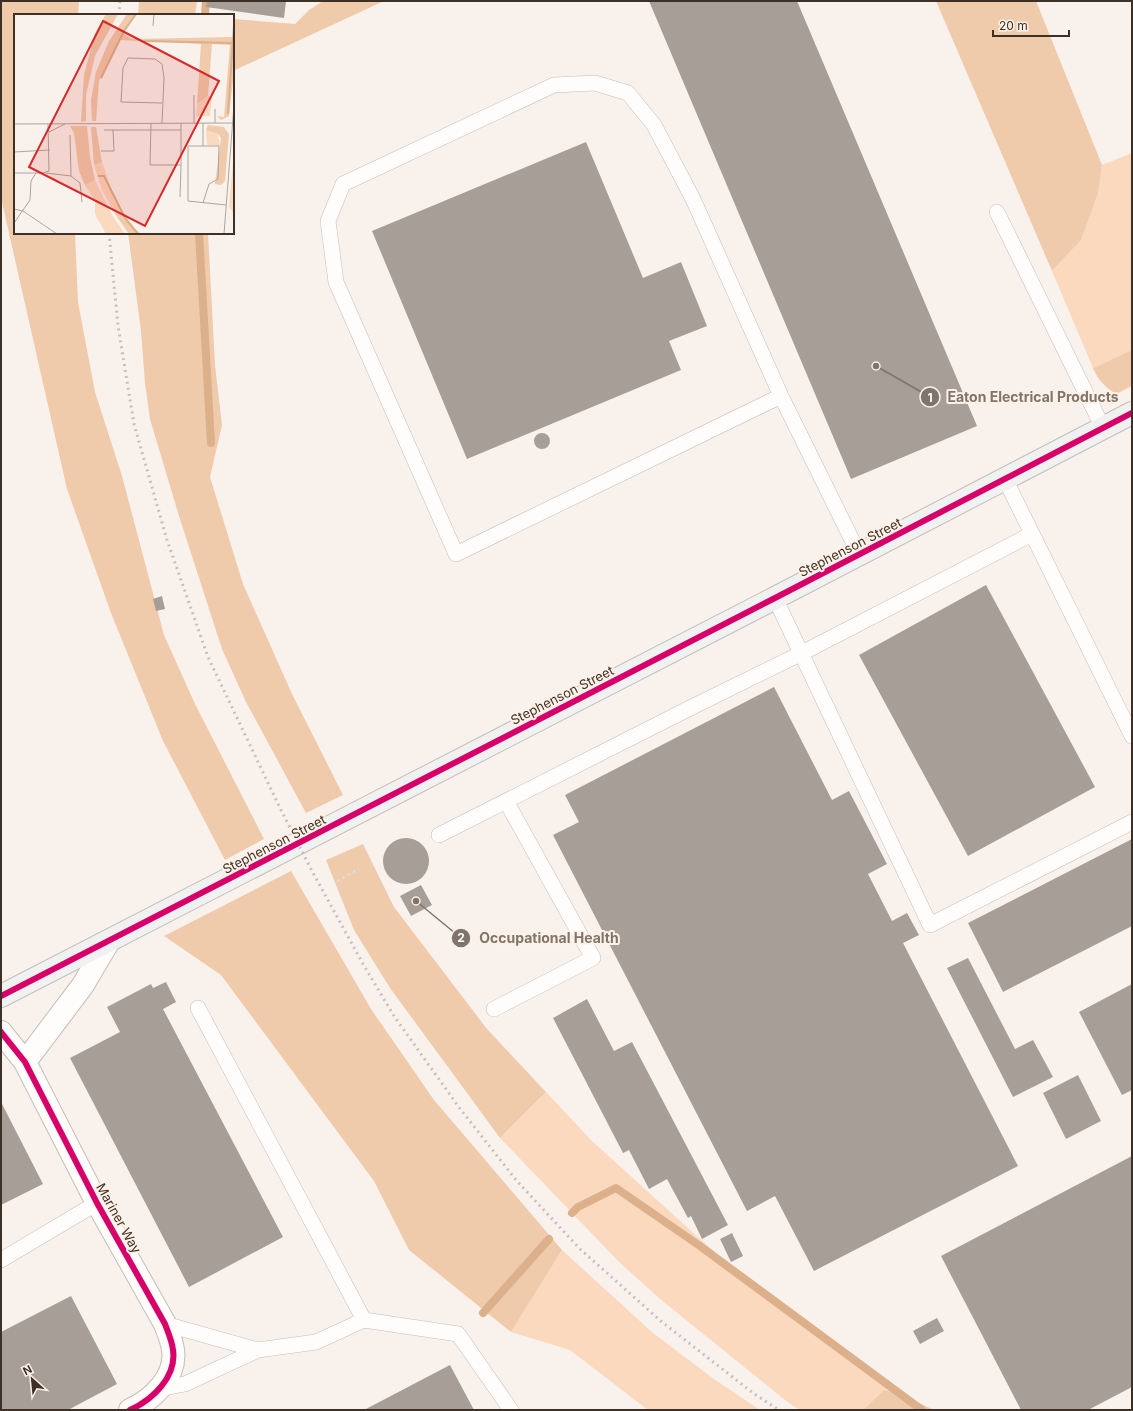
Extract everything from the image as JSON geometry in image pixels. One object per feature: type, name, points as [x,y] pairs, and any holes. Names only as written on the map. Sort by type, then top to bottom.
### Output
[{"type":"street","name":"Stephenson Street","points":[[1,996],[1132,413]]},
{"type":"street","points":[[25,1062],[83,985],[109,941]]},
{"type":"street","name":"Mariner Way","points":[[1,1032],[25,1062],[97,1203],[165,1324],[174,1352],[172,1365],[167,1379],[148,1399],[130,1410]]},
{"type":"lane","points":[[781,396],[456,554],[336,282],[328,221],[343,184],[554,85],[595,83],[628,93],[654,125],[693,199],[781,396],[859,554]]},
{"type":"lane","points":[[997,212],[1103,428]]},
{"type":"lane","points":[[1005,479],[1132,736]]},
{"type":"lane","points":[[439,835],[802,653],[1032,534]]},
{"type":"lane","points":[[775,598],[930,925],[1132,822]]},
{"type":"lane","points":[[494,1009],[594,958],[506,801]]},
{"type":"lane","points":[[198,1008],[364,1320]]},
{"type":"lane","points":[[1,1260],[97,1203]]},
{"type":"lane","points":[[159,1389],[185,1384],[258,1350],[316,1342],[364,1320],[458,1334],[510,1410]]},
{"type":"lane","points":[[165,1324],[258,1350]]},
{"type":"path","points":[[337,881],[359,869]]},
{"type":"shaded area","points":[[1,1],[79,1],[78,14],[14,14],[14,234],[75,234],[78,302],[95,392],[122,476],[164,635],[195,704],[264,839],[225,860],[163,741],[111,613],[67,489],[1,198]]},
{"type":"shaded area","points":[[139,1],[197,1],[195,14],[138,14]]},
{"type":"shaded area","points":[[323,1],[384,1],[234,71],[234,19],[295,24],[309,10]]},
{"type":"shaded area","points":[[936,1],[1036,1],[1102,165],[1098,194],[1081,240],[1052,271]]},
{"type":"shaded area","points":[[1132,153],[1132,350],[1093,368],[1052,271],[1081,240],[1098,194],[1102,165]]},
{"type":"shaded area","points":[[128,234],[208,234],[215,365],[222,425],[210,477],[243,584],[292,694],[343,795],[306,813],[246,702],[222,649],[179,516],[150,419],[145,383],[141,331]]},
{"type":"shaded area","points":[[1132,350],[1132,386],[1116,394],[1102,383],[1093,368]]},
{"type":"shaded area","points":[[363,844],[394,907],[487,1029],[546,1092],[500,1138],[390,988],[354,930],[326,860]]},
{"type":"shaded area","points":[[291,871],[371,1009],[434,1100],[562,1250],[511,1332],[409,1250],[374,1181],[221,975],[164,936]]},
{"type":"shaded area","points":[[546,1092],[592,1141],[720,1257],[902,1395],[884,1390],[863,1410],[800,1410],[790,1404],[660,1299],[619,1262],[500,1138]]},
{"type":"shaded area","points":[[562,1250],[653,1333],[714,1379],[760,1410],[648,1410],[570,1350],[511,1332]]},
{"type":"shaded area","points":[[884,1390],[902,1395],[934,1410],[863,1410]]},
{"type":"building","points":[[207,1],[286,1],[284,18],[206,7]]},
{"type":"building","points":[[649,1],[797,1],[977,426],[851,479]]},
{"type":"building","points":[[586,142],[643,278],[681,262],[707,326],[669,341],[681,370],[467,459],[372,231]]},
{"type":"building","points":[[542,433],[548,435],[550,441],[548,447],[542,449],[536,447],[534,441],[536,435]]},
{"type":"building","points":[[986,585],[1095,787],[968,856],[859,655]]},
{"type":"building","points":[[162,596],[165,609],[156,611],[153,599]]},
{"type":"building","points":[[774,687],[832,800],[849,791],[887,864],[868,874],[892,921],[907,913],[919,935],[903,943],[1018,1166],[814,1271],[775,1196],[747,1211],[553,835],[579,822],[565,795]]},
{"type":"building","points":[[401,838],[411,838],[423,844],[428,852],[428,870],[423,878],[415,883],[401,884],[393,881],[386,874],[383,866],[383,856],[386,848],[393,841]]},
{"type":"building","points":[[1132,839],[1132,926],[1003,992],[968,923]]},
{"type":"building","points":[[421,885],[432,905],[411,916],[400,896]]},
{"type":"building","points":[[968,958],[1015,1049],[1033,1040],[1053,1077],[1013,1097],[947,968]]},
{"type":"building","points":[[166,982],[176,1002],[163,1009],[283,1237],[189,1287],[70,1058],[120,1032],[107,1007],[151,984],[153,988]]},
{"type":"building","points":[[1132,984],[1132,1090],[1122,1095],[1079,1012]]},
{"type":"building","points":[[587,999],[614,1051],[632,1042],[728,1225],[702,1239],[691,1216],[688,1218],[667,1179],[649,1189],[629,1150],[623,1153],[553,1018]]},
{"type":"building","points":[[1078,1075],[1101,1121],[1066,1139],[1043,1093]]},
{"type":"building","points":[[1,1102],[43,1184],[1,1205]]},
{"type":"building","points":[[1132,1156],[1132,1387],[1088,1410],[1021,1410],[941,1256]]},
{"type":"building","points":[[732,1233],[743,1256],[731,1262],[720,1239]]},
{"type":"building","points":[[71,1296],[117,1384],[68,1410],[1,1410],[1,1332]]},
{"type":"building","points":[[937,1318],[944,1331],[920,1344],[913,1331]]},
{"type":"building","points":[[450,1365],[474,1410],[364,1410]]},
{"type":"waterway","points":[[205,14],[206,1]]},
{"type":"waterway","points":[[199,234],[211,443]]},
{"type":"waterway","points":[[572,1213],[578,1207],[616,1188],[700,1246],[922,1410]]},
{"type":"waterway","points":[[483,1313],[549,1239]]},
{"type":"railway","points":[[119,14],[120,1]]},
{"type":"railway","points":[[109,234],[118,326],[134,424],[167,540],[208,657],[280,808],[312,871],[363,964],[394,1016],[458,1106],[516,1180],[580,1249],[662,1322],[753,1393],[779,1410]]},
{"type":"cycle path","points":[[1,996],[1132,413]]},
{"type":"cycle path","points":[[1,1032],[25,1062],[97,1203],[165,1324],[170,1337],[173,1350],[173,1360],[167,1378],[154,1394],[130,1410]]},
{"type":"place","name":"Eaton Electrical Products","points":[[876,366]]},
{"type":"place","name":"Occupational Health","points":[[416,901]]}]
